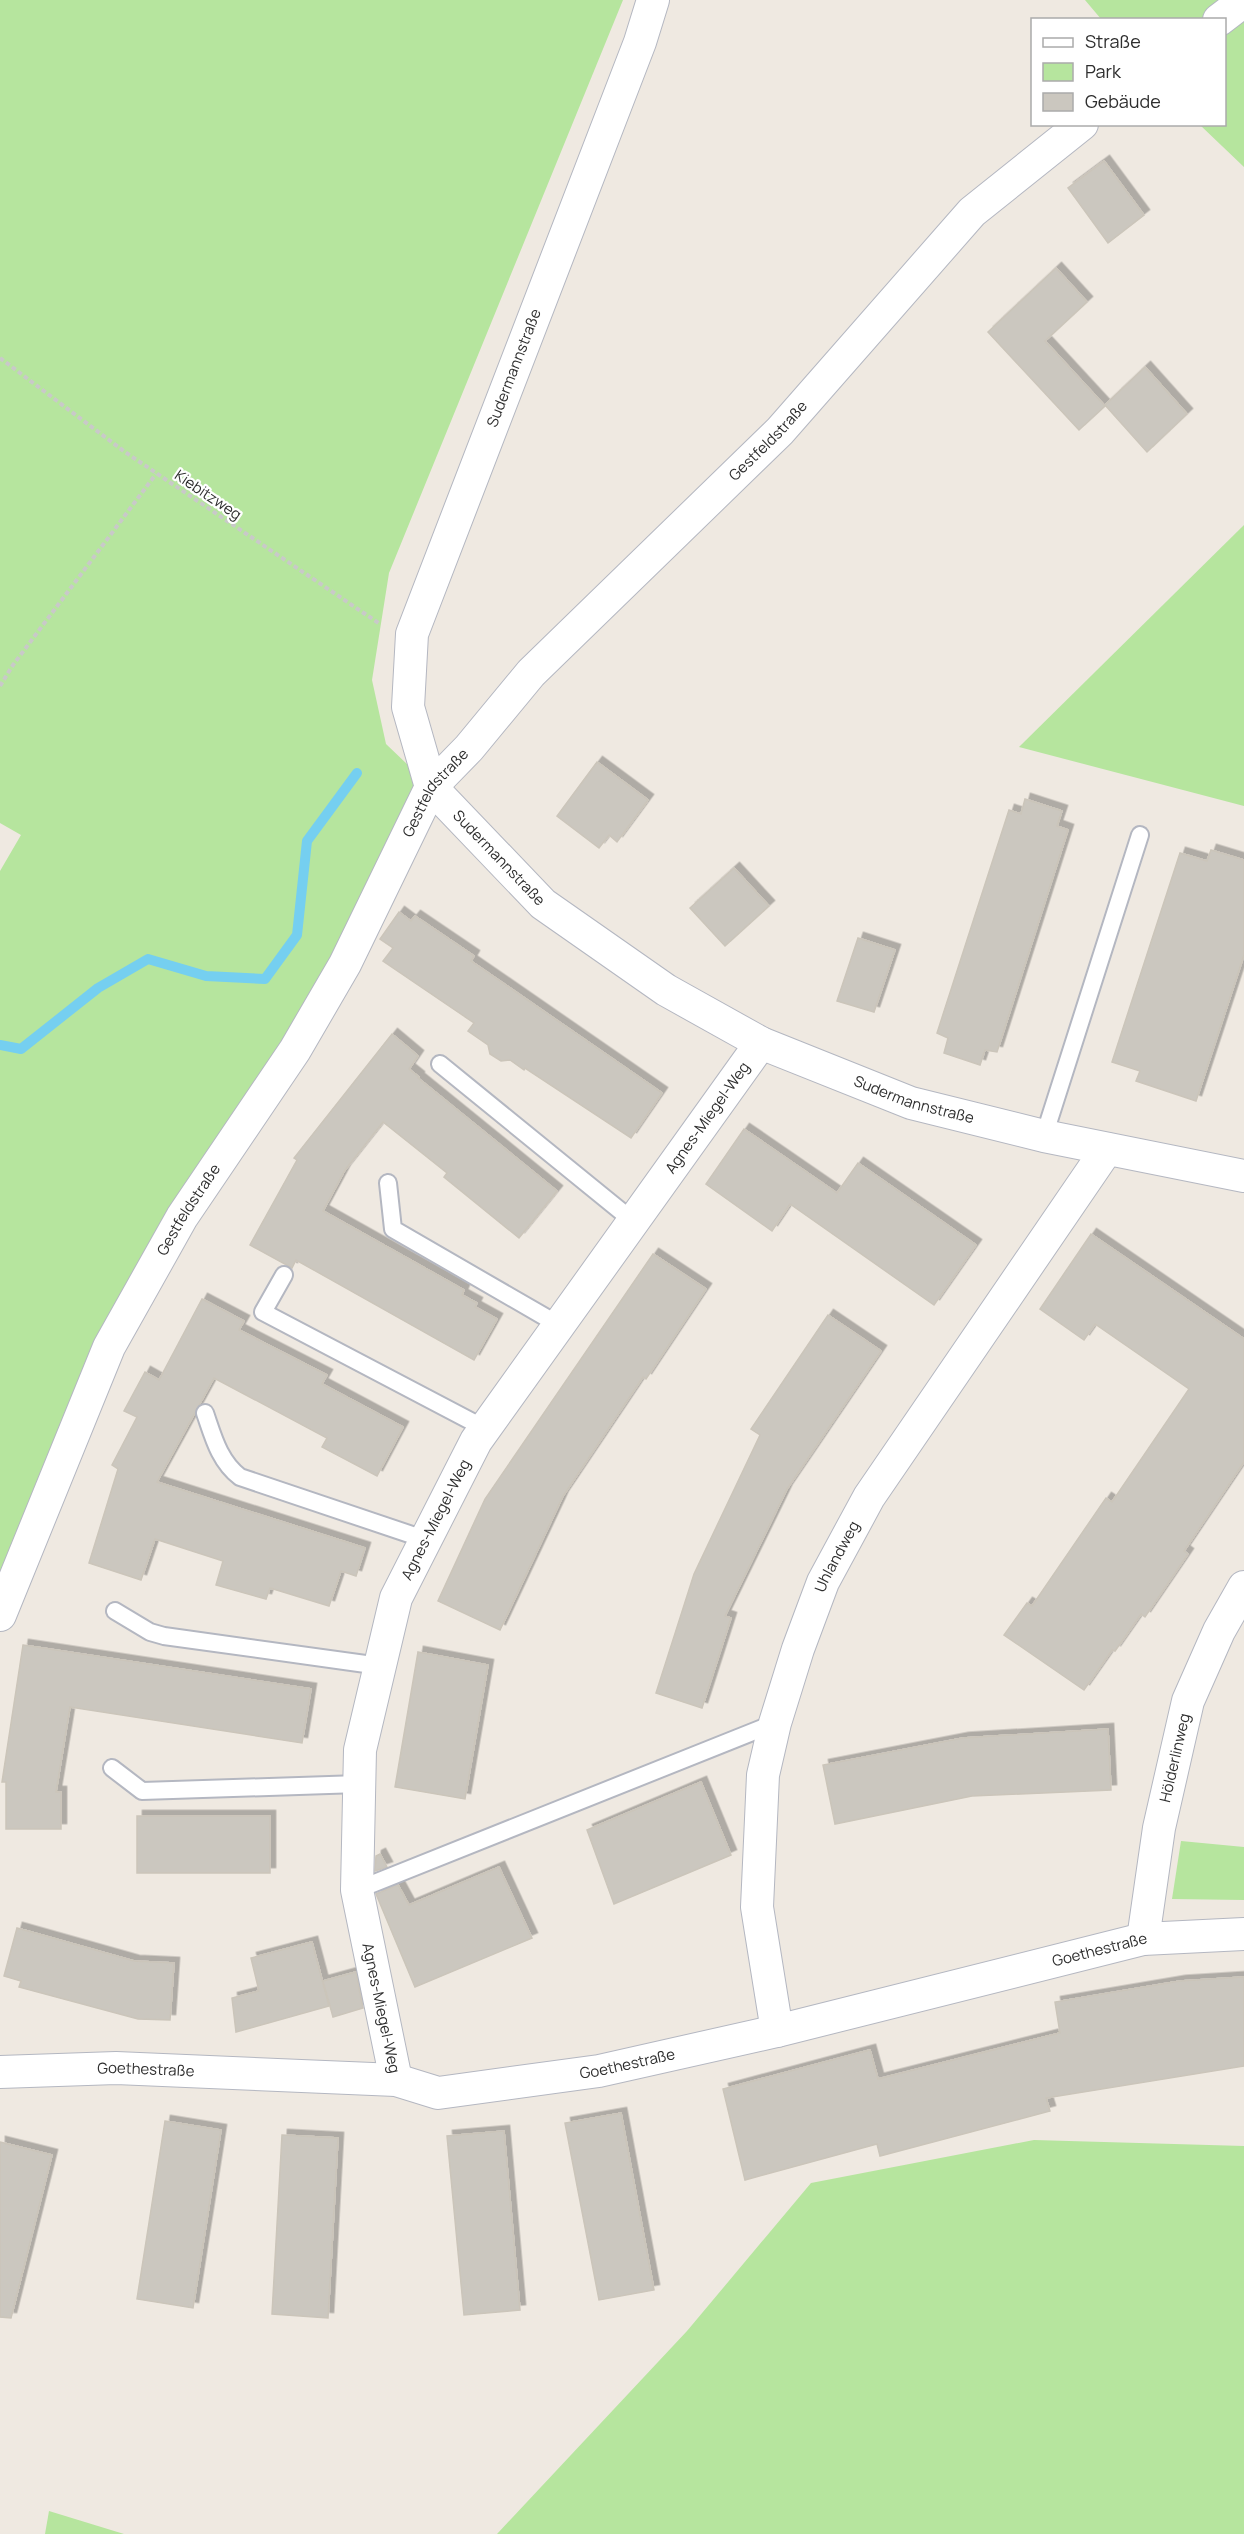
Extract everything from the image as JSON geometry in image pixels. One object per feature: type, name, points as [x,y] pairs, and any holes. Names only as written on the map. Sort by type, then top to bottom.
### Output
[{"type":"street","name":"Sudermannstraße","points":[[653,0],[640,42],[412,634],[408,707],[431,787],[543,903],[666,990],[761,1044],[912,1102],[1044,1136],[1244,1176]]},
{"type":"street","points":[[1222,18],[1244,1]]},
{"type":"street","name":"Gestfeldstraße","points":[[0,1615],[110,1347],[182,1217],[295,1050],[345,964],[431,787],[469,748],[531,673],[780,431],[972,212],[1080,126]]},
{"type":"street","name":"Agnes-Miegel-Weg","points":[[396,2080],[357,1890],[360,1750],[396,1598],[424,1539],[484,1428],[761,1044]]},
{"type":"street","name":"Uhlandweg","points":[[777,2031],[757,1907],[763,1775],[775,1723],[798,1649],[823,1582],[869,1497],[1107,1149]]},
{"type":"street","name":"Hölderlinweg","points":[[1143,1939],[1159,1828],[1188,1701],[1219,1631],[1244,1587]]},
{"type":"street","name":"Goethestraße","points":[[0,2072],[116,2068],[396,2080],[438,2093],[599,2071],[777,2031],[1143,1939],[1244,1934]]},
{"type":"lane","points":[[1044,1136],[1140,835]]},
{"type":"lane","points":[[440,1064],[633,1221]]},
{"type":"lane","points":[[388,1183],[393,1229],[559,1325]]},
{"type":"lane","points":[[284,1275],[263,1312],[484,1428]]},
{"type":"lane","points":[[205,1413],[222,1459],[240,1477],[424,1539]]},
{"type":"lane","points":[[115,1611],[150,1632],[174,1638],[380,1666]]},
{"type":"lane","points":[[357,1890],[775,1723]]},
{"type":"lane","points":[[112,1768],[142,1791],[359,1784]]},
{"type":"path","name":"Kiebitzweg","points":[[0,358],[156,474],[376,622],[412,634]]},
{"type":"path","points":[[0,686],[156,474]]},
{"type":"green space","points":[[0,0],[623,0],[389,573],[372,680],[386,744],[431,787],[182,1217],[0,1615],[0,871],[21,835],[0,823]]},
{"type":"green space","points":[[1085,0],[1244,0],[1244,167],[1201,126],[1226,126],[1226,18],[1100,18]]},
{"type":"green space","points":[[1244,525],[1244,806],[1019,747]]},
{"type":"green space","points":[[1181,1841],[1244,1847],[1244,1900],[1172,1899]]},
{"type":"green space","points":[[1034,2140],[1244,2146],[1244,2534],[497,2534],[687,2331],[811,2183]]},
{"type":"green space","points":[[49,2511],[124,2534],[45,2534]]},
{"type":"building","points":[[1104,161],[1144,215],[1108,243],[1068,188]]},
{"type":"building","points":[[1056,268],[1087,302],[1045,341],[1105,406],[1079,430],[988,332]]},
{"type":"building","points":[[1145,367],[1187,414],[1147,452],[1105,405]]},
{"type":"building","points":[[597,762],[648,800],[617,842],[609,835],[599,848],[557,816]]},
{"type":"building","points":[[1025,799],[1062,811],[1057,826],[1068,830],[997,1052],[985,1050],[980,1065],[944,1053],[948,1038],[937,1033],[1009,810],[1021,814]]},
{"type":"building","points":[[1211,850],[1244,860],[1244,955],[1196,1101],[1136,1081],[1140,1071],[1112,1062],[1180,853],[1207,861]]},
{"type":"building","points":[[734,868],[769,906],[725,946],[690,908]]},
{"type":"building","points":[[399,912],[411,921],[415,916],[474,956],[471,961],[662,1093],[631,1138],[525,1068],[524,1070],[510,1060],[501,1061],[490,1054],[488,1045],[468,1031],[474,1023],[383,961],[393,948],[380,939]]},
{"type":"building","points":[[858,938],[895,950],[874,1012],[837,1001]]},
{"type":"building","points":[[392,1034],[418,1056],[409,1069],[418,1078],[557,1191],[519,1238],[444,1177],[447,1173],[383,1122],[345,1170],[323,1211],[464,1290],[462,1295],[477,1303],[475,1307],[497,1319],[474,1360],[296,1260],[292,1268],[250,1245],[297,1160],[294,1158]]},
{"type":"building","points":[[744,1129],[837,1193],[858,1163],[976,1245],[934,1305],[790,1204],[772,1231],[706,1184]]},
{"type":"building","points":[[1091,1234],[1244,1339],[1244,1462],[1184,1551],[1188,1554],[1145,1617],[1141,1614],[1084,1690],[1004,1635],[1027,1603],[1032,1606],[1106,1498],[1112,1502],[1189,1389],[1095,1324],[1084,1340],[1040,1309]]},
{"type":"building","points":[[653,1254],[706,1289],[646,1379],[643,1377],[563,1496],[500,1630],[438,1601],[485,1499]]},
{"type":"building","points":[[202,1299],[244,1321],[239,1330],[327,1375],[322,1384],[403,1427],[377,1476],[322,1447],[327,1438],[214,1378],[157,1482],[365,1548],[356,1576],[341,1571],[329,1606],[270,1588],[266,1599],[216,1585],[223,1561],[155,1539],[141,1580],[89,1563],[118,1469],[112,1465],[137,1417],[124,1411],[145,1372],[159,1380]]},
{"type":"building","points":[[828,1315],[881,1351],[787,1489],[725,1616],[731,1618],[702,1708],[656,1693],[694,1574],[760,1435],[751,1429]]},
{"type":"building","points":[[23,1645],[311,1689],[302,1743],[70,1707],[56,1792],[61,1792],[61,1829],[6,1829],[6,1782],[2,1782]]},
{"type":"building","points":[[418,1652],[488,1665],[465,1799],[395,1787]]},
{"type":"building","points":[[1108,1729],[1111,1790],[972,1796],[835,1824],[823,1765],[963,1738]]},
{"type":"building","points":[[701,1782],[731,1855],[614,1904],[587,1830]]},
{"type":"building","points":[[137,1816],[270,1816],[270,1873],[137,1873]]},
{"type":"building","points":[[380,1854],[387,1867],[375,1871],[376,1856]]},
{"type":"building","points":[[499,1867],[532,1938],[415,1987],[376,1894],[398,1885],[409,1905]]},
{"type":"building","points":[[17,1928],[134,1961],[174,1963],[170,2020],[138,2019],[19,1987],[21,1981],[4,1976]]},
{"type":"building","points":[[312,1942],[329,2006],[236,2032],[232,1998],[259,1991],[251,1958]]},
{"type":"building","points":[[356,1972],[363,2008],[333,2017],[323,1981]]},
{"type":"building","points":[[1244,1977],[1244,2066],[1046,2098],[1050,2111],[880,2156],[877,2144],[745,2180],[723,2089],[870,2050],[878,2079],[1060,2033],[1055,2002],[1180,1981]]},
{"type":"building","points":[[621,2113],[654,2290],[599,2300],[565,2123]]},
{"type":"building","points":[[165,2121],[221,2130],[193,2308],[137,2299]]},
{"type":"building","points":[[504,2131],[520,2310],[464,2315],[447,2136]]},
{"type":"building","points":[[282,2135],[338,2138],[328,2318],[272,2314]]},
{"type":"building","points":[[0,2142],[52,2155],[11,2318],[0,2317]]},
{"type":"waterway","points":[[0,1045],[21,1049],[98,988],[148,959],[206,976],[265,979],[297,935],[307,841],[357,773]]}]
